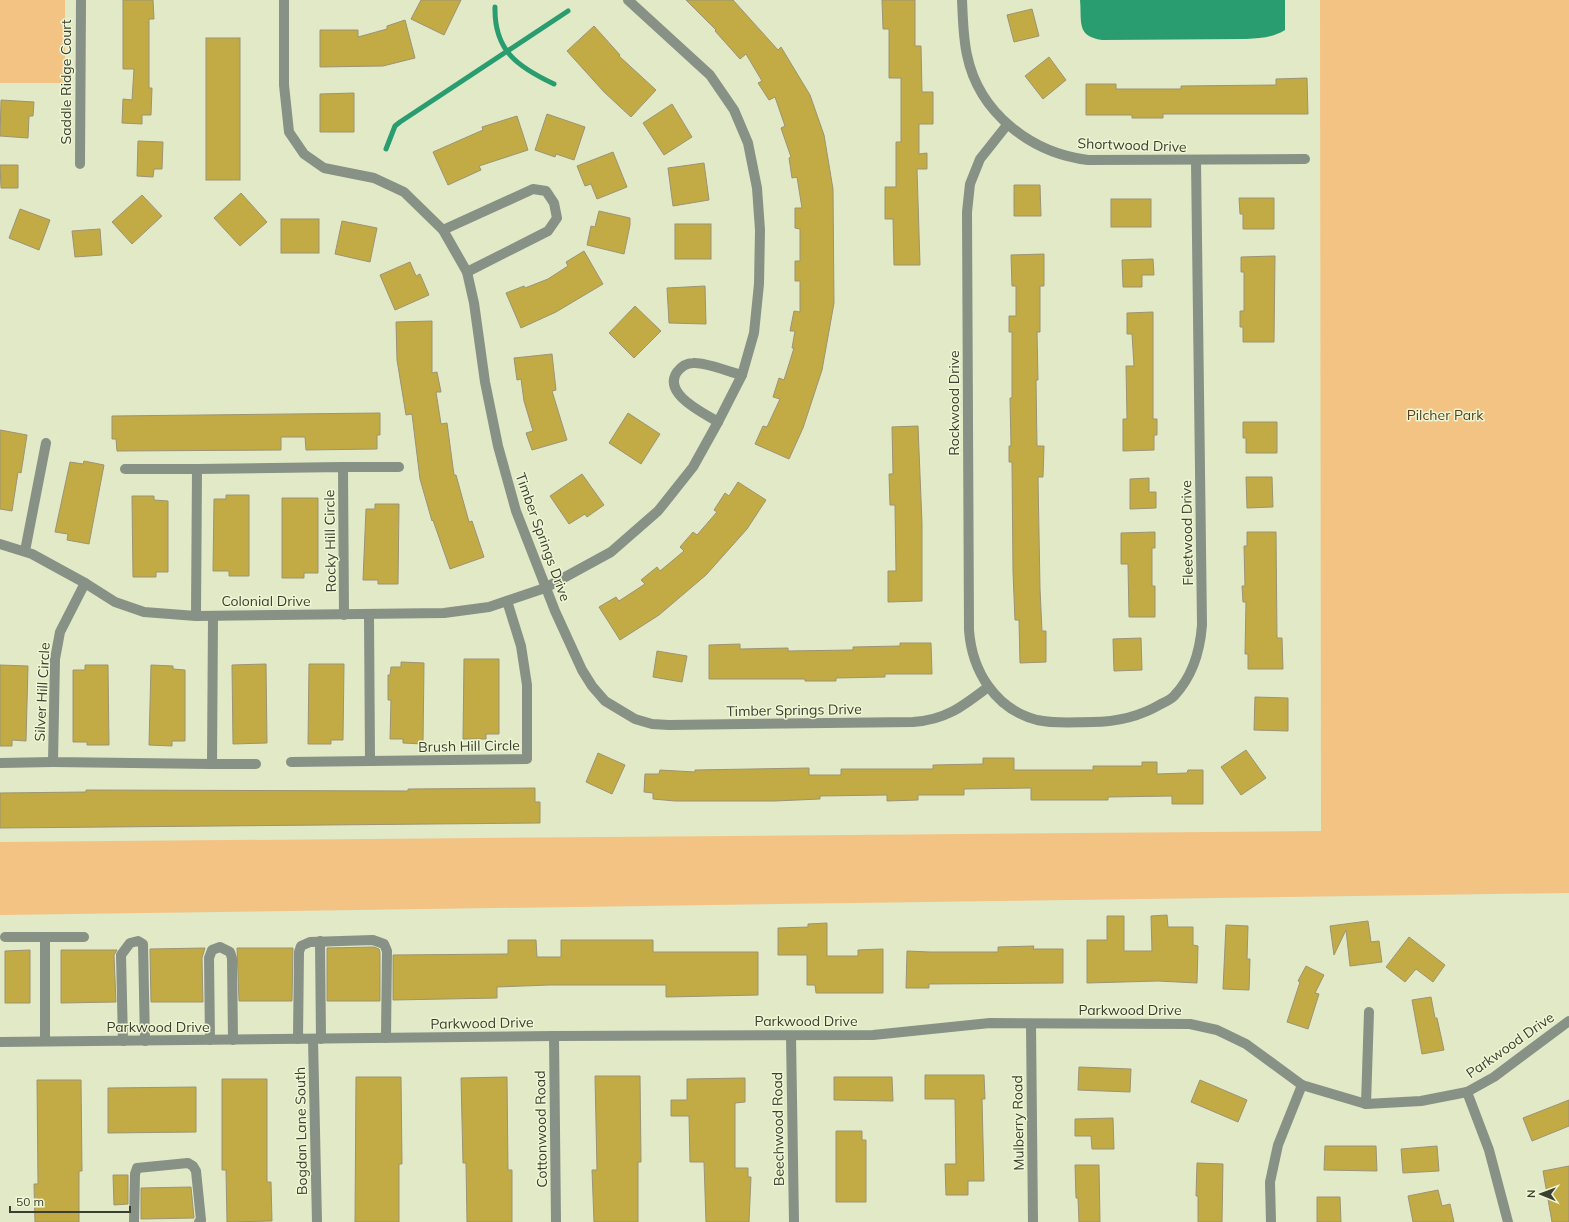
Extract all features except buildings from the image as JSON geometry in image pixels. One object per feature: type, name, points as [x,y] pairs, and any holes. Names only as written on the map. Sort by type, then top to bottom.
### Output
[{"type":"street","name":"Saddle Ridge Court","points":[[80,164],[81,0]]},
{"type":"street","name":"Timber Springs Drive","points":[[284,0],[284,85],[290,132],[304,154],[324,168],[374,178],[404,192],[443,230],[467,272],[474,303],[485,382],[498,446],[516,511],[545,588],[582,670],[592,686],[605,701],[634,719],[652,724],[931,721],[948,715],[988,687]]},
{"type":"street","name":"Colonial Drive","points":[[0,544],[25,552],[85,583],[115,602],[144,612],[196,616],[444,613],[489,607],[545,588],[611,552],[658,511],[693,467],[718,422],[742,375],[754,333],[759,284],[760,223],[757,188],[748,143],[734,110],[710,75],[628,0]]},
{"type":"street","name":"Shortwood Drive","points":[[962,0],[963,36],[967,57],[974,78],[987,102],[1007,125],[1038,146],[1053,153],[1088,160],[1196,161],[1305,159]]},
{"type":"street","name":"Rockwood Drive","points":[[988,687],[978,671],[973,656],[969,630],[967,212],[970,184],[980,159],[1007,125]]},
{"type":"street","name":"Fleetwood Drive","points":[[988,687],[1001,700],[1016,710],[1038,720],[1059,722],[1120,721],[1148,712],[1173,697],[1190,674],[1201,640],[1202,625],[1196,161]]},
{"type":"street","points":[[443,230],[533,189],[546,191],[554,203],[557,218],[548,231],[467,272]]},
{"type":"street","points":[[718,422],[687,403],[678,395],[675,384],[677,373],[684,365],[693,363],[742,375]]},
{"type":"street","points":[[25,552],[46,443]]},
{"type":"street","name":"Rocky Hill Circle","points":[[343,467],[344,615]]},
{"type":"street","points":[[125,469],[399,467]]},
{"type":"street","points":[[196,616],[197,469]]},
{"type":"street","name":"Silver Hill Circle","points":[[53,762],[55,659],[60,632],[85,583]]},
{"type":"street","name":"Brush Hill Circle","points":[[290,762],[527,760],[527,685],[521,646],[507,601]]},
{"type":"street","points":[[369,615],[370,761]]},
{"type":"street","points":[[212,764],[213,616]]},
{"type":"street","name":"Silver Hill Circle","points":[[0,763],[53,762],[256,764]]},
{"type":"street","points":[[5,937],[84,937]]},
{"type":"street","points":[[45,937],[45,1042]]},
{"type":"street","points":[[298,1039],[299,952],[301,946],[305,943],[320,941],[373,940],[384,944],[387,951],[386,1038]]},
{"type":"street","points":[[123,1041],[121,955],[130,943],[138,941],[143,944],[145,1041]]},
{"type":"street","name":"Bogdan Lane South","points":[[317,1222],[317,1039],[320,941]]},
{"type":"street","points":[[210,1040],[209,958],[212,950],[220,947],[230,952],[232,958],[233,1040]]},
{"type":"street","points":[[1366,1104],[1369,1012]]},
{"type":"street","name":"Parkwood Drive","points":[[0,1042],[554,1036],[873,1035],[990,1023],[1190,1024],[1218,1030],[1246,1044],[1302,1085],[1366,1104],[1421,1101],[1467,1092],[1494,1077],[1569,1021]]},
{"type":"street","name":"Mulberry Road","points":[[1031,1024],[1034,1222]]},
{"type":"street","name":"Cottonwood Road","points":[[554,1036],[556,1222]]},
{"type":"street","name":"Beechwood Road","points":[[791,1036],[794,1222]]},
{"type":"street","points":[[1271,1222],[1270,1182],[1278,1145],[1302,1085]]},
{"type":"street","points":[[1467,1092],[1489,1150],[1504,1202],[1508,1222]]},
{"type":"street","points":[[134,1222],[135,1174],[137,1168],[188,1163],[193,1166],[196,1171],[201,1220],[199,1222]]},
{"type":"green space","points":[[0,0],[65,0],[65,83],[0,83]]},
{"type":"green space","name":"Pilcher Park","points":[[1320,0],[1569,0],[1569,893],[0,915],[0,842],[1321,831]]},
{"type":"shaded area","points":[[1080,0],[1285,0],[1285,30],[1271,36],[1246,39],[1102,40],[1088,35],[1084,31],[1081,21]]},
{"type":"waterway","points":[[495,7],[499,35],[511,56],[529,71],[554,84]]},
{"type":"waterway","points":[[386,149],[395,126],[400,122],[568,11]]}]
